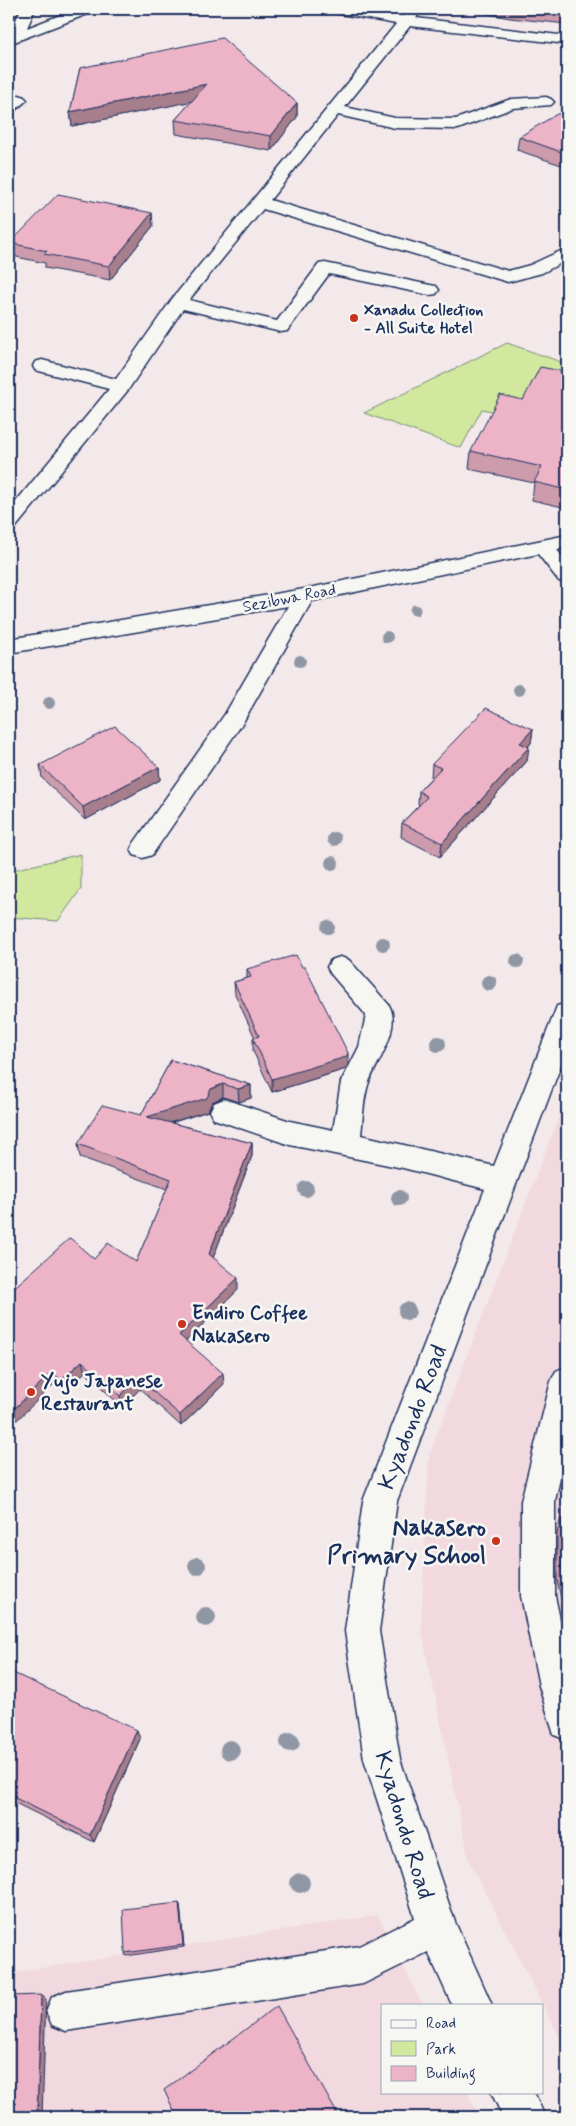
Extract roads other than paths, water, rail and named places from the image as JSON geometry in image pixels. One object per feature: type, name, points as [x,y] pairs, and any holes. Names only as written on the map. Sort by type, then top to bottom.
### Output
[{"type":"street","points":[[13,38],[28,9]]},
{"type":"street","points":[[13,38],[88,9]]},
{"type":"street","points":[[335,9],[410,15],[567,40]]},
{"type":"street","points":[[9,523],[121,386],[178,303],[410,15]]},
{"type":"street","points":[[333,109],[395,123],[430,125],[458,124],[511,104],[546,102]]},
{"type":"street","points":[[259,202],[508,277],[536,269],[567,253]]},
{"type":"street","points":[[178,303],[281,327],[325,268],[430,290]]},
{"type":"street","points":[[42,366],[121,386]]},
{"type":"street","name":"Sezibwa Road","points":[[9,646],[304,596],[567,541]]},
{"type":"street","points":[[542,546],[567,576]]},
{"type":"street","points":[[143,850],[234,718],[304,596]]},
{"type":"street","points":[[340,967],[380,1012],[373,1048],[355,1082],[345,1144]]},
{"type":"street","name":"Kyadondo Road","points":[[472,2004],[437,1927],[382,1759],[362,1631],[380,1501],[567,1014]]},
{"type":"street","points":[[224,1112],[290,1133],[403,1156],[503,1181]]},
{"type":"street","points":[[567,1381],[538,1502],[538,1596],[557,1686],[567,1722]]},
{"type":"street","points":[[66,2011],[363,1965],[437,1927]]},
{"type":"street","points":[[512,2094],[525,2117]]},
{"type":"place","name":"Xanadu Collection - All Suite Hotel","points":[[354,318]]},
{"type":"place","name":"Endiro Coffee Nakasero","points":[[182,1324]]},
{"type":"place","name":"Yujo Japanese Restaurant","points":[[31,1392]]},
{"type":"place","name":"Nakasero Primary School","points":[[496,1541]]}]
